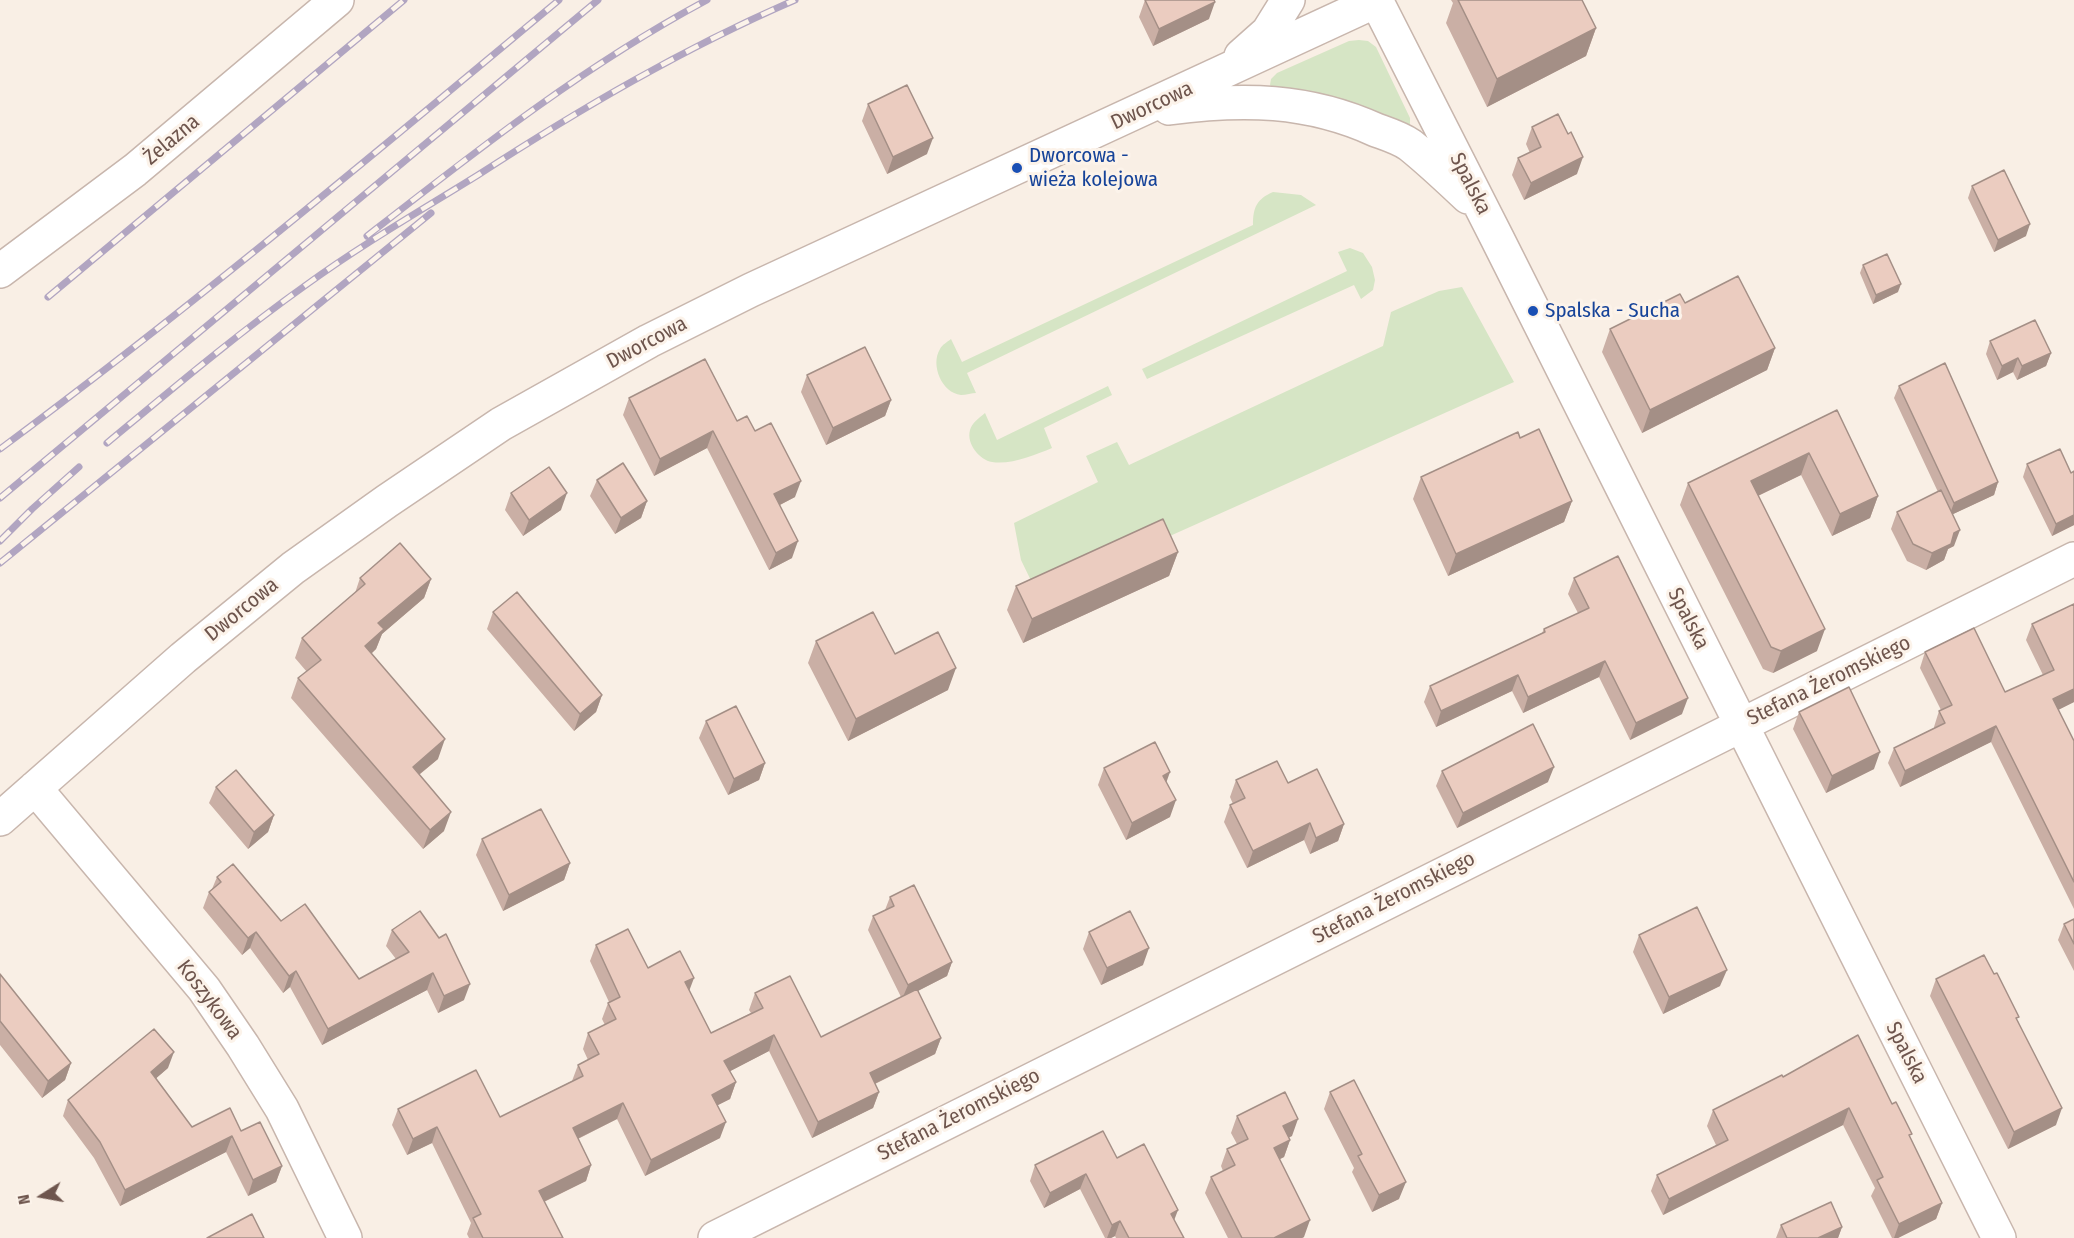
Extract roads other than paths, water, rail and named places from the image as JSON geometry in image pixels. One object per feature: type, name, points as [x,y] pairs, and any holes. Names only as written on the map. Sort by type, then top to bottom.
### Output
[{"type":"street","name":"Żelazna","points":[[0,272],[135,171],[338,0]]},
{"type":"street","points":[[1221,74],[1268,32],[1288,0]]},
{"type":"street","name":"Dworcowa","points":[[0,819],[183,658],[293,568],[501,424],[649,341],[751,290],[1376,1]]},
{"type":"street","name":"Spalska","points":[[1376,1],[1999,1238]]},
{"type":"street","points":[[1135,112],[1210,102],[1252,101],[1318,110],[1358,122],[1408,144],[1484,212]]},
{"type":"street","name":"Stefana Żeromskiego","points":[[715,1238],[2074,559]]},
{"type":"street","name":"Koszykowa","points":[[35,788],[204,989],[282,1109],[345,1238]]},
{"type":"railway","points":[[48,297],[404,0]]},
{"type":"railway","points":[[0,449],[213,285],[559,0]]},
{"type":"railway","points":[[0,498],[598,0]]},
{"type":"railway","points":[[367,236],[532,110],[618,52],[707,0]]},
{"type":"railway","points":[[107,443],[255,323],[369,242],[633,81],[713,38],[795,0]]},
{"type":"railway","points":[[0,563],[431,213]]},
{"type":"railway","points":[[0,541],[79,467]]},
{"type":"place","name":"Dworcowa - wieża kolejowa","points":[[1017,168]]},
{"type":"place","name":"Spalska - Sucha","points":[[1533,311]]}]
